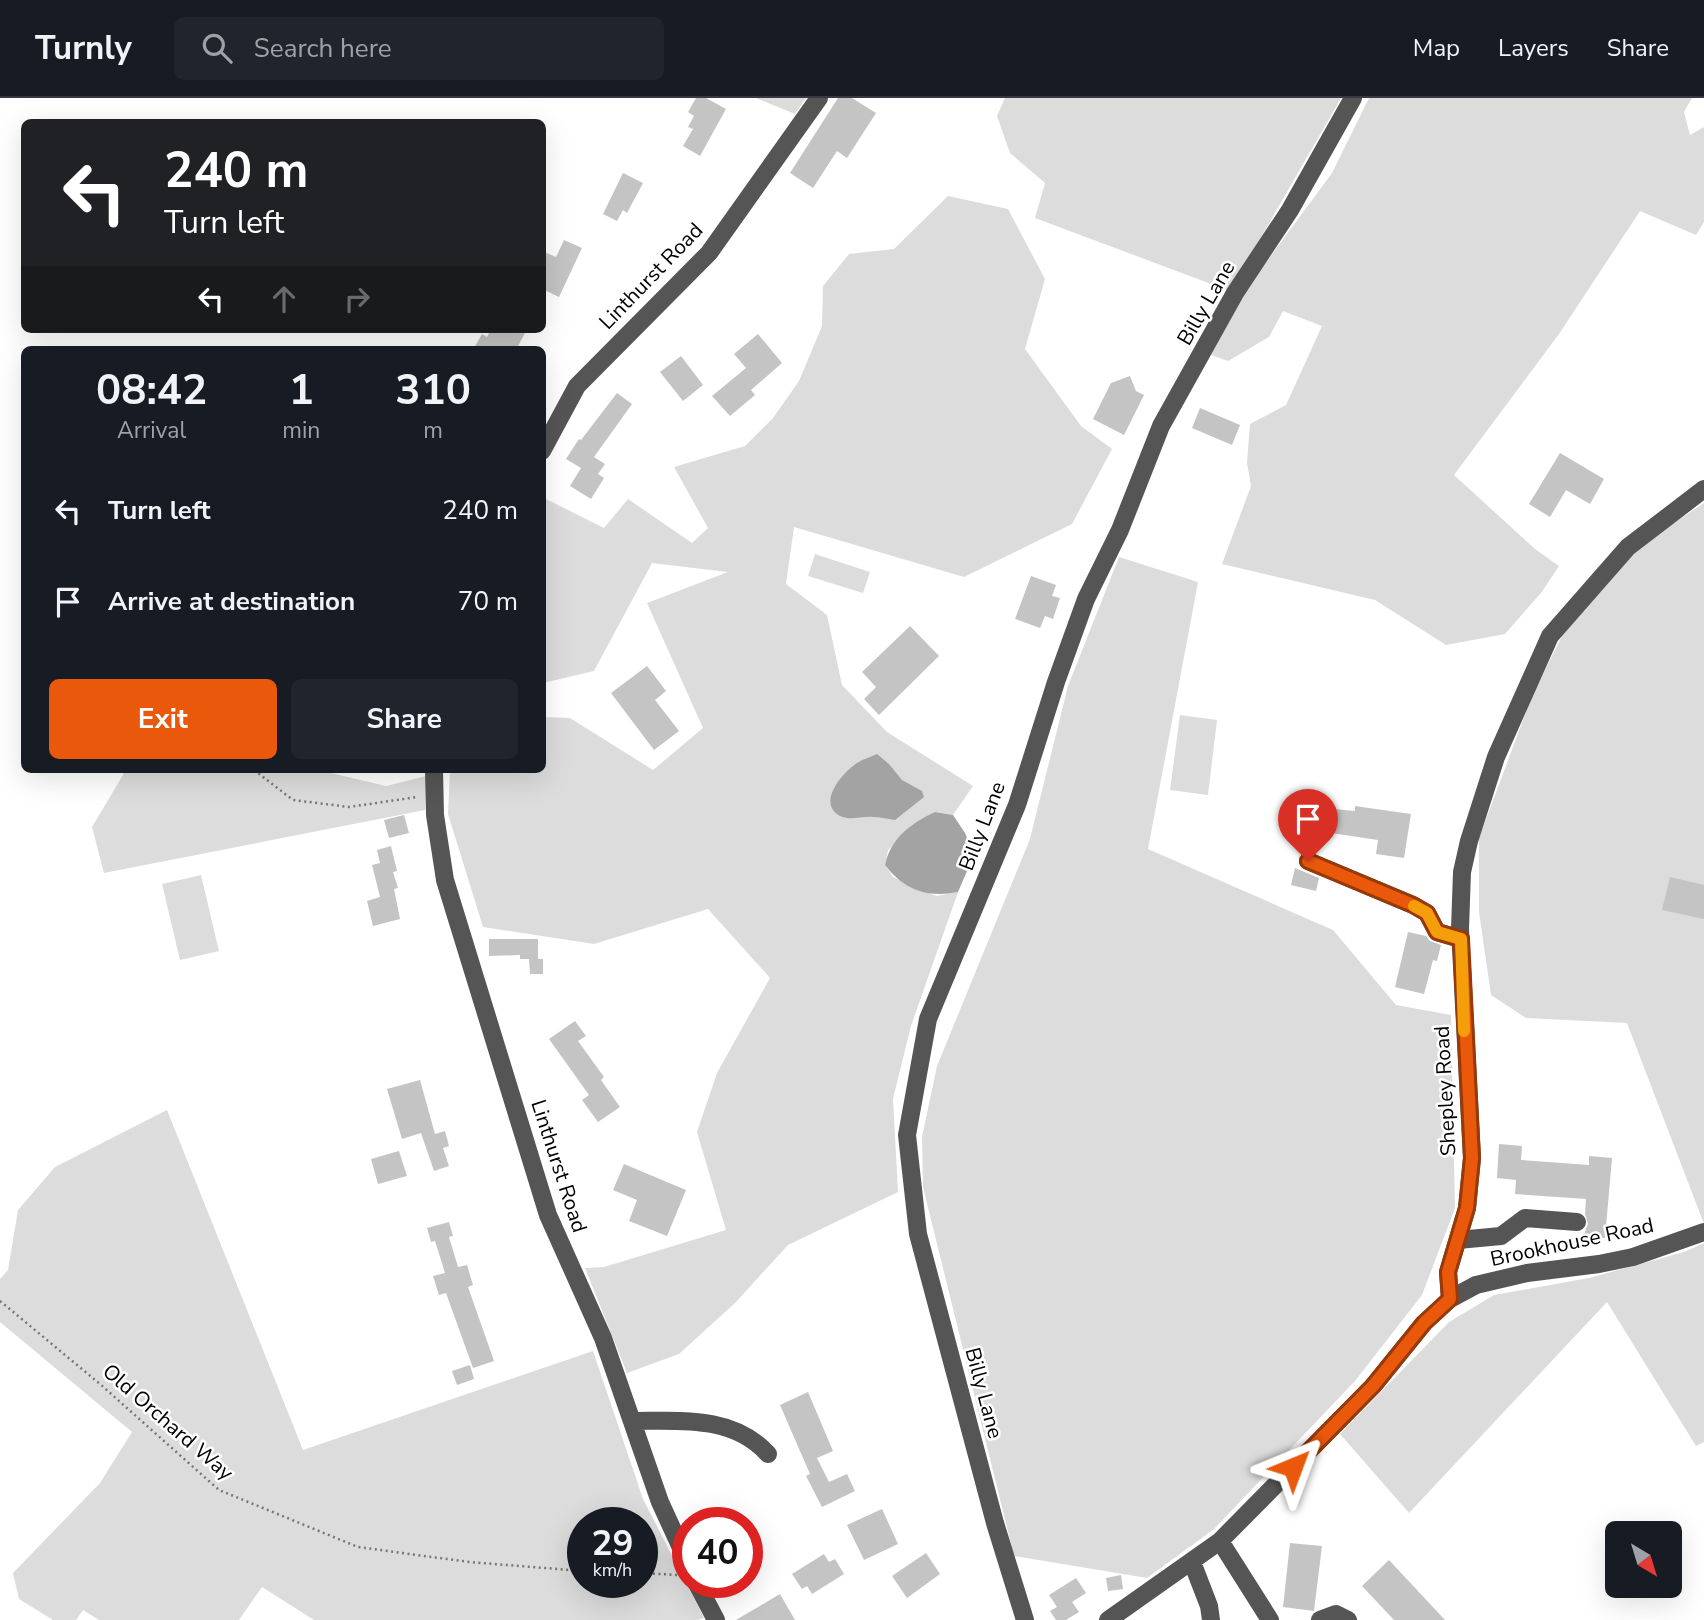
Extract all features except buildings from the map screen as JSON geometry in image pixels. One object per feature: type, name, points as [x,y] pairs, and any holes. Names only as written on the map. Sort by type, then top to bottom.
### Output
[{"type":"street","name":"Linthurst Road","points":[[546,444],[577,386],[709,253],[819,98]]},
{"type":"street","name":"Billy Lane","points":[[1025,1620],[995,1523],[918,1234],[907,1135],[928,1020],[1017,805],[1086,598],[1120,530],[1161,426],[1235,293],[1290,210],[1353,98]]},
{"type":"street","name":"Shepley Road","points":[[1450,1299],[1448,1272],[1467,1208],[1472,1158],[1461,939],[1462,872],[1469,841],[1496,757],[1550,636],[1628,547],[1704,489]]},
{"type":"street","name":"Linthurst Road","points":[[434,773],[434,795],[445,880],[548,1215],[603,1338],[660,1502],[672,1528]]},
{"type":"street","points":[[1308,861],[1413,905],[1427,913],[1437,932],[1461,939]]},
{"type":"street","points":[[1458,1240],[1502,1236],[1525,1218],[1577,1222]]},
{"type":"street","name":"Brookhouse Road","points":[[1450,1299],[1476,1285],[1527,1273],[1599,1264],[1633,1256],[1704,1232]]},
{"type":"street","points":[[1108,1620],[1220,1541],[1373,1386],[1424,1323],[1450,1299]]},
{"type":"street","points":[[632,1421],[701,1421],[747,1436],[768,1454]]},
{"type":"street","points":[[1220,1541],[1270,1620]]},
{"type":"street","points":[[1192,1562],[1209,1606],[1211,1620]]},
{"type":"street","points":[[704,1598],[716,1620]]},
{"type":"street","points":[[1320,1620],[1336,1614],[1348,1620]]},
{"type":"path","points":[[258,773],[293,800],[349,807],[434,795]]},
{"type":"path","name":"Old Orchard Way","points":[[0,1301],[100,1384],[219,1490],[358,1546],[469,1562],[567,1570]]},
{"type":"shaded area","points":[[756,98],[806,98],[795,114]]},
{"type":"shaded area","points":[[1005,98],[1341,98],[1230,291],[1035,218],[1045,183],[1010,153],[997,116]]},
{"type":"shaded area","points":[[1369,98],[1692,98],[1684,112],[1690,135],[1704,127],[1704,222],[1696,235],[1640,211],[1559,334],[1454,475],[1535,549],[1559,566],[1541,593],[1505,634],[1446,645],[1375,600],[1222,564],[1251,486],[1247,463],[1250,424],[1286,405],[1322,326],[1283,311],[1269,337],[1228,361],[1211,355],[1242,295],[1332,173]]},
{"type":"shaded area","points":[[948,196],[1008,209],[1045,279],[1025,349],[1081,426],[1112,449],[1072,524],[964,577],[794,527],[786,584],[827,615],[842,685],[887,732],[973,786],[953,815],[935,812],[888,850],[885,865],[893,877],[936,896],[958,892],[911,1026],[893,1099],[898,1192],[788,1245],[735,1303],[679,1354],[627,1373],[585,1268],[604,1267],[726,1230],[697,1132],[717,1073],[770,978],[708,909],[594,944],[483,927],[448,814],[450,773],[546,773],[546,717],[570,718],[653,770],[703,728],[647,603],[728,572],[652,563],[594,671],[546,682],[546,499],[604,528],[628,499],[692,543],[708,528],[674,467],[745,446],[773,418],[799,381],[822,326],[823,286],[849,254],[894,249]]},
{"type":"shaded area","points":[[1704,503],[1704,1224],[1627,1023],[1526,1018],[1491,995],[1479,912],[1479,838],[1532,696],[1565,630],[1632,551]]},
{"type":"shaded area","points":[[815,554],[870,572],[863,593],[808,576]]},
{"type":"shaded area","points":[[1119,557],[1198,582],[1148,849],[1333,930],[1396,1005],[1451,1015],[1455,1208],[1422,1295],[1355,1381],[1214,1529],[1147,1578],[1014,1556],[923,1187],[922,1137],[937,1066],[1030,839],[1068,686]]},
{"type":"shaded area","points":[[1180,715],[1217,720],[1208,795],[1170,790]]},
{"type":"shaded area","points":[[877,754],[902,780],[922,791],[924,797],[895,820],[840,816],[831,804],[834,788],[851,767]]},
{"type":"shaded area","points":[[331,773],[386,786],[426,776],[425,810],[104,873],[92,827],[123,775]]},
{"type":"shaded area","points":[[935,812],[953,815],[965,833],[974,855],[958,892],[936,894],[917,890],[900,881],[885,865],[892,847],[903,833]]},
{"type":"shaded area","points":[[201,875],[219,951],[180,960],[162,884]]},
{"type":"shaded area","points":[[167,1110],[303,1450],[593,1351],[647,1507],[567,1507],[567,1598],[658,1598],[658,1528],[672,1556],[672,1598],[694,1598],[704,1618],[314,1620],[262,1587],[239,1620],[99,1620],[83,1610],[76,1620],[53,1620],[19,1599],[13,1573],[100,1483],[132,1432],[0,1322],[0,1279],[8,1270],[18,1210],[55,1167]]},
{"type":"shaded area","points":[[1704,1243],[1704,1442],[1696,1446],[1607,1302],[1409,1513],[1340,1434],[1449,1322],[1494,1295],[1589,1278],[1684,1252]]},
{"type":"slow traffic","points":[[1414,906],[1427,913],[1437,932],[1461,939],[1464,1031]]},
{"type":"route","points":[[1293,1467],[1373,1386],[1424,1323],[1450,1299],[1448,1272],[1467,1208],[1472,1158],[1461,939],[1437,932],[1427,913],[1413,905],[1308,861]]}]
